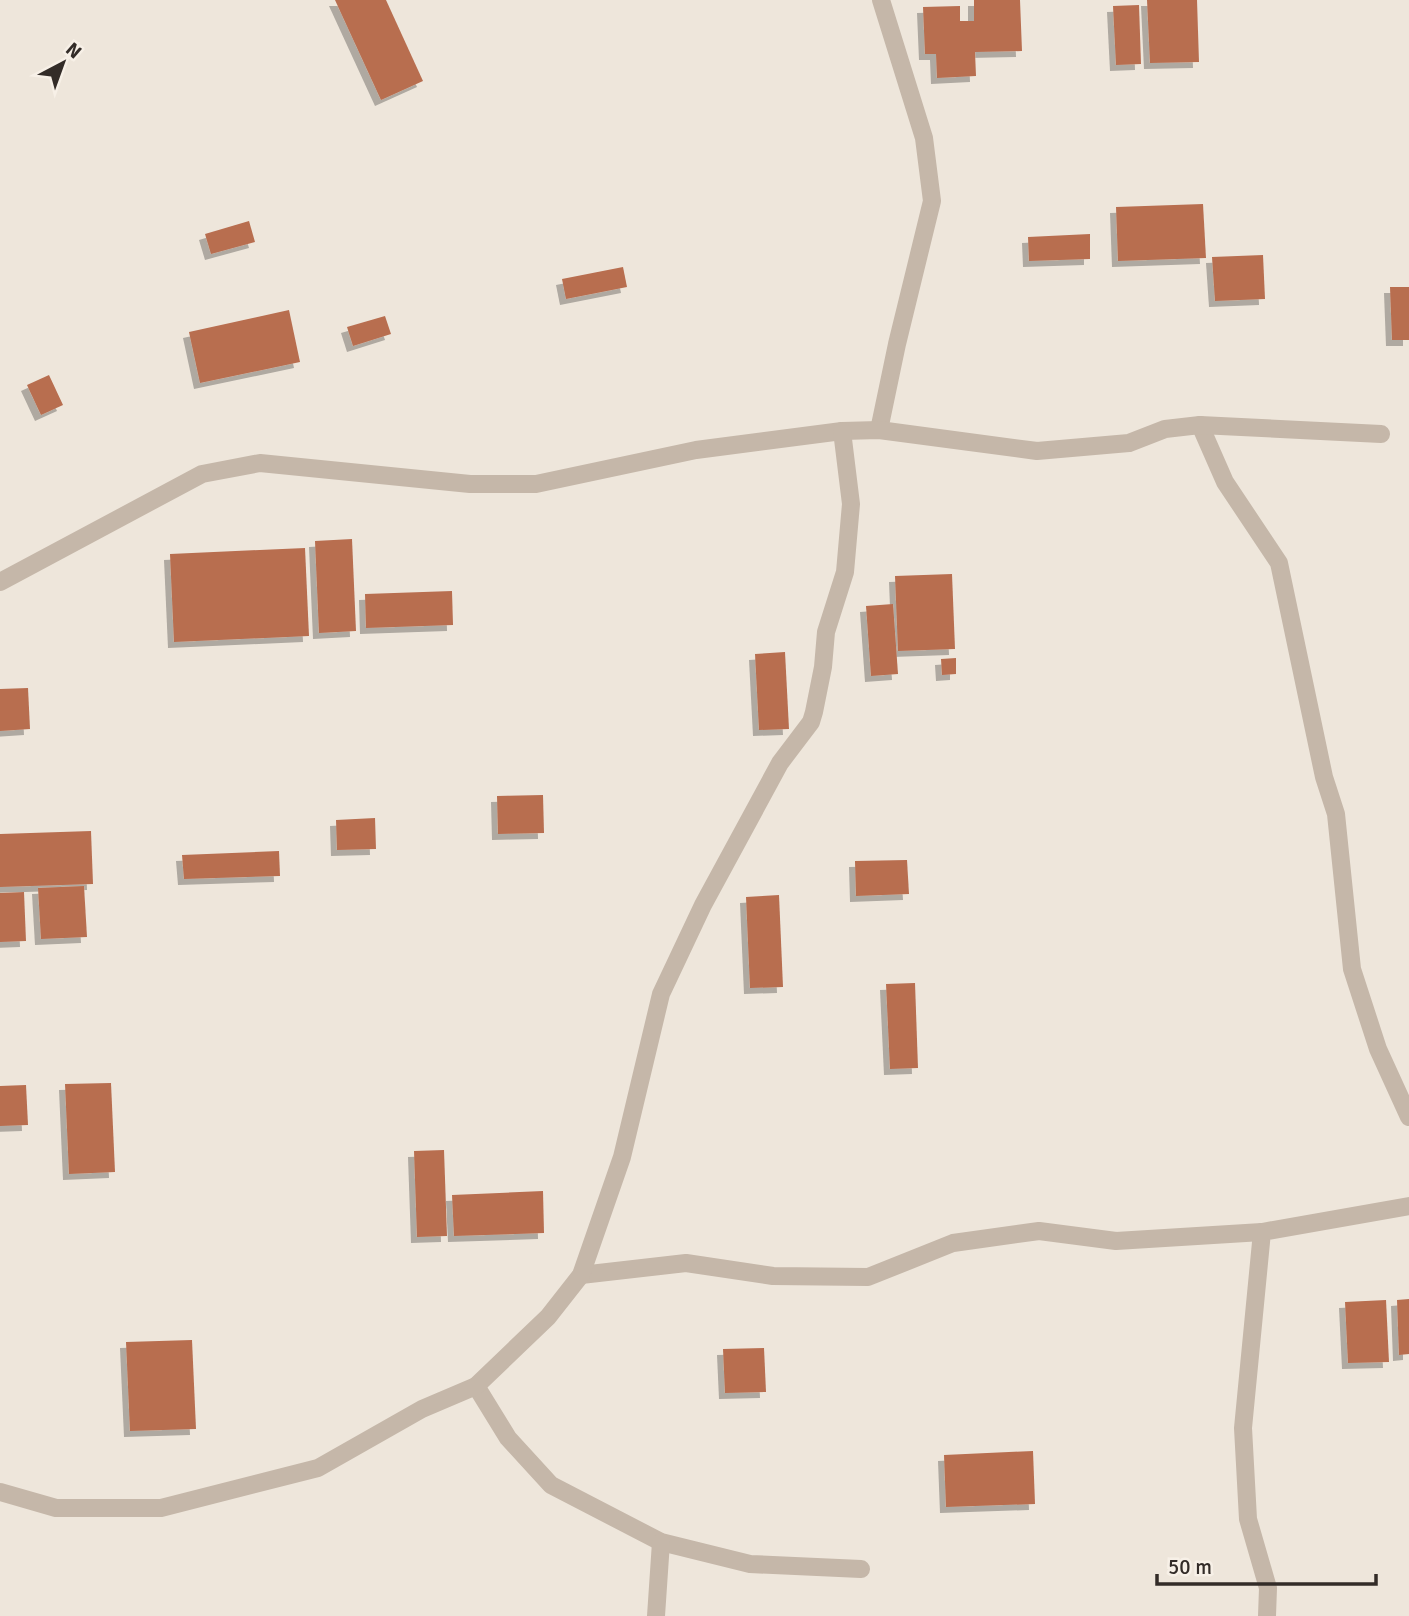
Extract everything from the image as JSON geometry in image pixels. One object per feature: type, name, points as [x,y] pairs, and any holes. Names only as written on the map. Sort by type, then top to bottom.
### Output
[{"type":"street","points":[[879,430],[932,201],[924,138],[881,0]]},
{"type":"street","points":[[1200,425],[1225,482],[1279,563],[1324,777],[1336,814],[1352,969],[1378,1049],[1409,1117]]},
{"type":"street","points":[[0,582],[202,474],[260,463],[470,484],[536,484],[696,450],[842,431],[879,430],[1037,451],[1129,443],[1164,429],[1200,425],[1381,434]]},
{"type":"street","points":[[0,1492],[55,1508],[161,1508],[318,1468],[422,1409],[476,1386],[548,1317],[581,1275],[622,1157],[661,994],[703,905],[780,763],[811,722],[823,667],[826,632],[845,572],[851,504],[842,431]]},
{"type":"street","points":[[581,1275],[686,1263],[773,1276],[868,1277],[953,1243],[1039,1231],[1116,1241],[1262,1232],[1409,1206]]},
{"type":"street","points":[[1262,1232],[1242,1428],[1248,1520],[1268,1588],[1267,1616]]},
{"type":"street","points":[[476,1386],[508,1438],[551,1485],[661,1542],[750,1564],[861,1569]]},
{"type":"street","points":[[656,1616],[661,1542]]},
{"type":"building","points":[[335,0],[386,0],[423,81],[381,100]]},
{"type":"building","points":[[974,0],[1020,0],[1022,51],[975,52],[976,76],[937,78],[936,54],[925,54],[923,7],[960,6],[960,21],[974,21]]},
{"type":"building","points":[[1147,0],[1197,0],[1199,62],[1150,63]]},
{"type":"building","points":[[1139,5],[1141,64],[1116,65],[1113,6]]},
{"type":"building","points":[[1203,204],[1206,258],[1118,261],[1116,207]]},
{"type":"building","points":[[249,221],[255,242],[211,254],[205,234]]},
{"type":"building","points":[[1090,234],[1090,259],[1029,261],[1028,237]]},
{"type":"building","points":[[1263,255],[1265,299],[1215,301],[1212,257]]},
{"type":"building","points":[[623,267],[627,287],[566,299],[562,279]]},
{"type":"building","points":[[1390,287],[1409,287],[1409,340],[1392,340]]},
{"type":"building","points":[[289,310],[300,362],[200,383],[189,332]]},
{"type":"building","points":[[385,316],[391,334],[353,346],[347,327]]},
{"type":"building","points":[[49,375],[63,405],[41,415],[27,385]]},
{"type":"building","points":[[352,539],[356,631],[319,633],[315,541]]},
{"type":"building","points":[[305,548],[309,636],[174,642],[170,554]]},
{"type":"building","points":[[952,574],[955,649],[898,651],[895,576]]},
{"type":"building","points":[[452,591],[453,625],[366,628],[365,594]]},
{"type":"building","points":[[893,604],[898,674],[871,676],[866,606]]},
{"type":"building","points":[[785,652],[789,729],[759,730],[755,654]]},
{"type":"building","points":[[956,658],[956,674],[942,675],[941,659]]},
{"type":"building","points":[[28,688],[30,729],[0,731],[0,689]]},
{"type":"building","points":[[543,795],[544,833],[498,834],[497,796]]},
{"type":"building","points":[[375,818],[376,849],[337,850],[336,820]]},
{"type":"building","points":[[91,831],[93,884],[0,887],[0,834]]},
{"type":"building","points":[[279,851],[280,876],[184,879],[182,855]]},
{"type":"building","points":[[907,860],[909,894],[856,896],[855,861]]},
{"type":"building","points":[[84,886],[87,937],[41,939],[38,888]]},
{"type":"building","points":[[24,892],[26,941],[0,942],[0,893]]},
{"type":"building","points":[[779,895],[783,987],[750,988],[746,897]]},
{"type":"building","points":[[915,983],[918,1068],[890,1069],[886,984]]},
{"type":"building","points":[[111,1083],[115,1172],[69,1174],[65,1084]]},
{"type":"building","points":[[26,1085],[28,1125],[0,1126],[0,1086]]},
{"type":"building","points":[[444,1150],[447,1236],[417,1237],[414,1151]]},
{"type":"building","points":[[543,1191],[544,1233],[454,1236],[452,1195]]},
{"type":"building","points":[[1409,1299],[1409,1354],[1399,1355],[1397,1300]]},
{"type":"building","points":[[1386,1300],[1389,1362],[1348,1363],[1345,1302]]},
{"type":"building","points":[[192,1340],[196,1429],[130,1431],[126,1342]]},
{"type":"building","points":[[764,1348],[766,1392],[725,1393],[723,1349]]},
{"type":"building","points":[[1033,1451],[1035,1504],[946,1507],[944,1455]]}]
